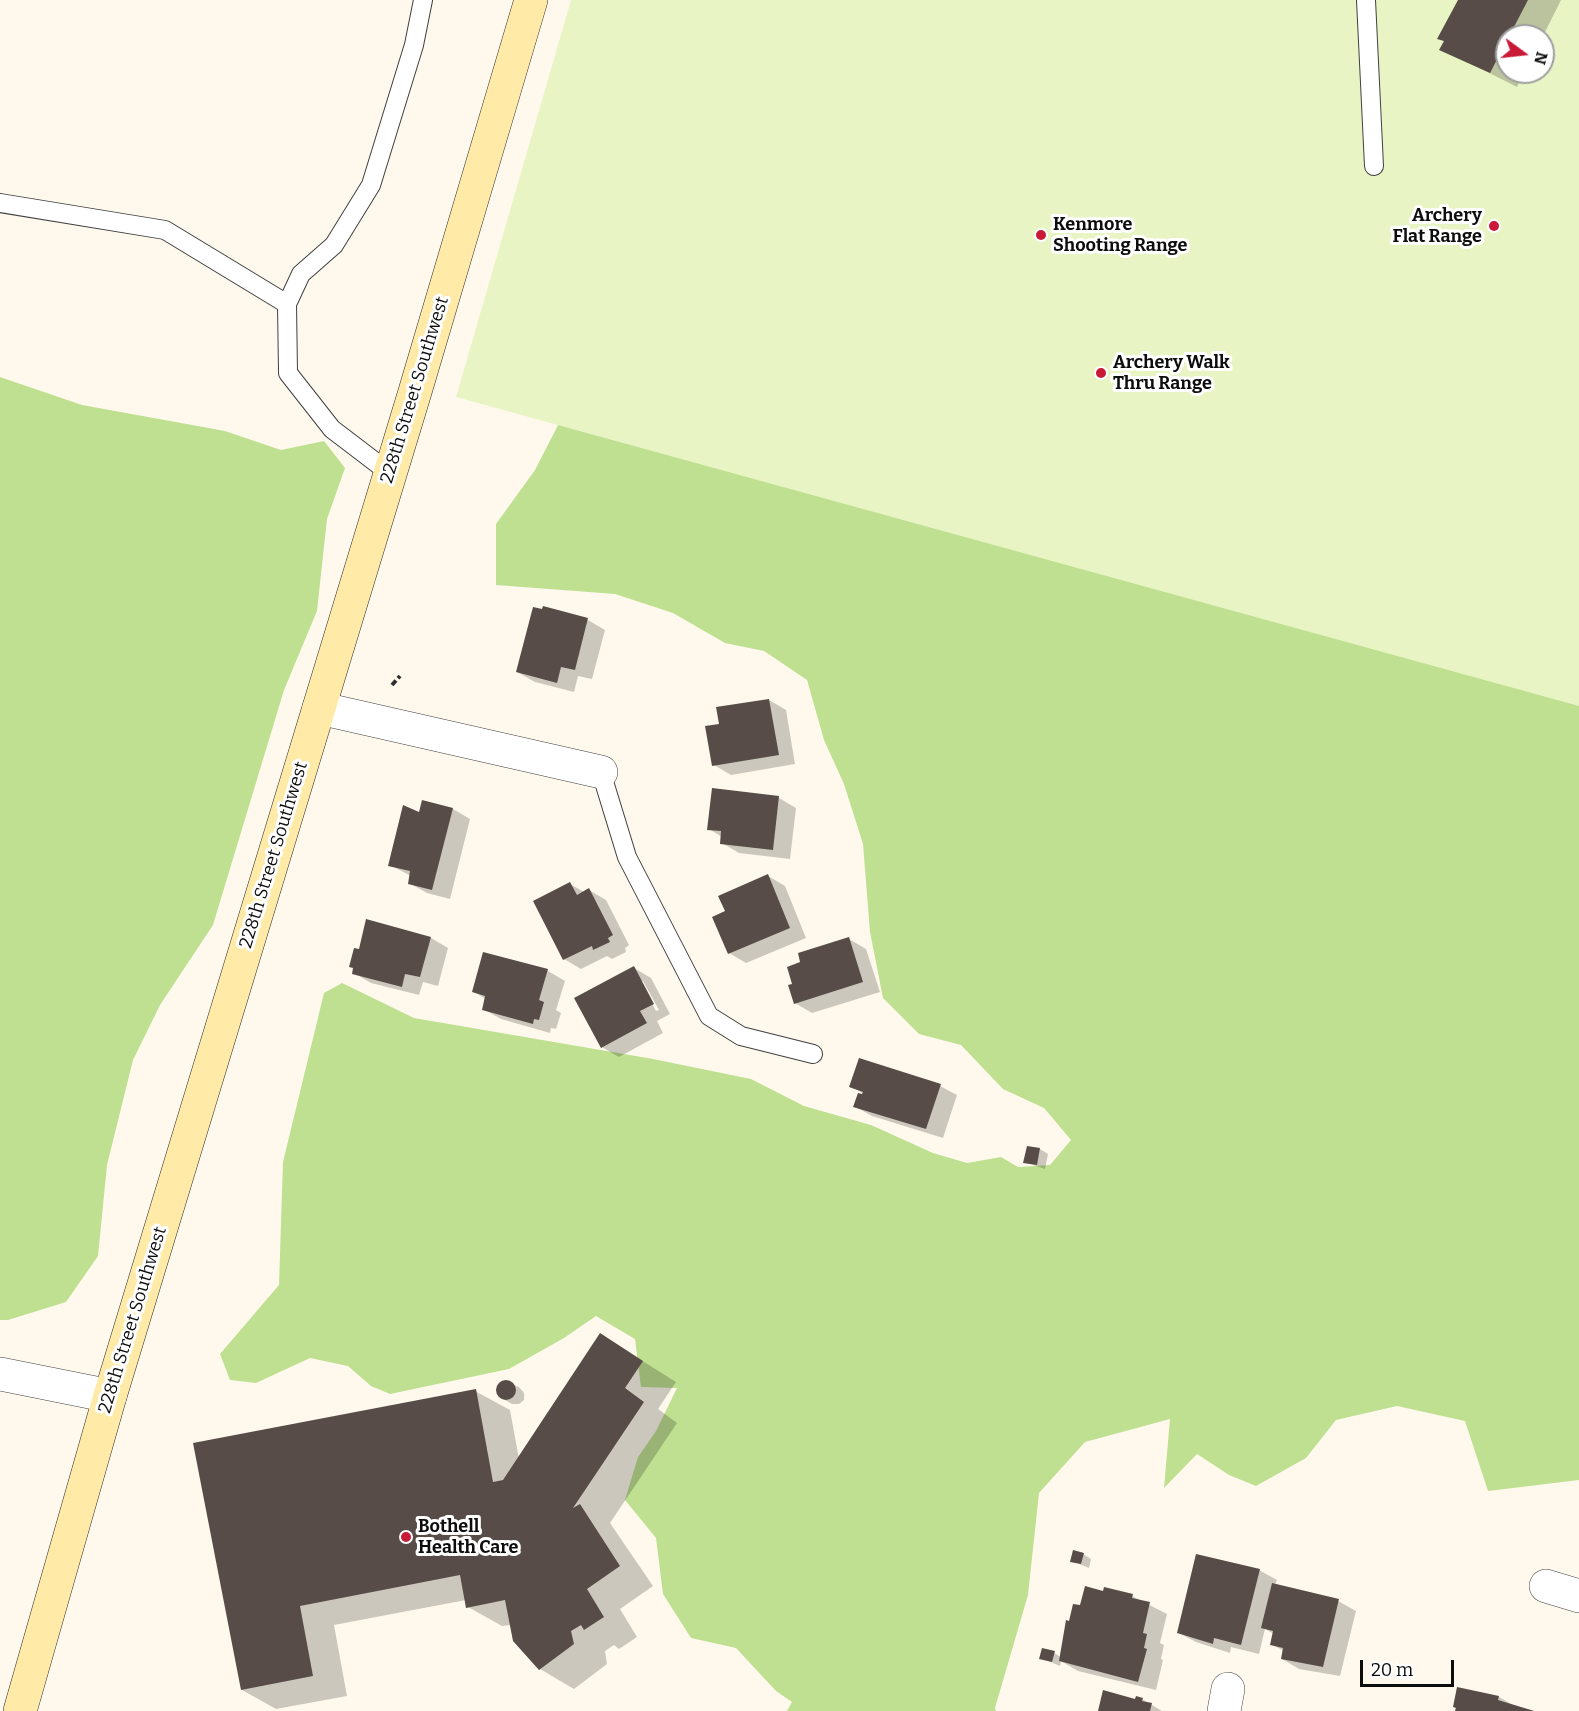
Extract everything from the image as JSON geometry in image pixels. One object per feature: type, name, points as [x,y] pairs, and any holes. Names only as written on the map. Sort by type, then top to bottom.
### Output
[{"type":"main road","name":"228th Street Southwest","points":[[20,1711],[110,1396],[391,474],[531,0]]},
{"type":"street","points":[[319,708],[601,772]]},
{"type":"street","points":[[0,1374],[110,1396]]},
{"type":"street","points":[[1546,1586],[1579,1596]]},
{"type":"lane","points":[[391,474],[332,429],[288,372],[287,304],[301,274],[334,245],[371,185],[414,45],[423,0]]},
{"type":"lane","points":[[1366,0],[1374,166]]},
{"type":"lane","points":[[0,203],[165,230],[287,304]]},
{"type":"lane","points":[[601,772],[627,857],[709,1016],[741,1036],[813,1054]]},
{"type":"path","points":[[392,686],[400,676]]},
{"type":"green space","name":"Kenmore Shooting Range","points":[[571,0],[1579,0],[1579,706],[456,397]]},
{"type":"green space","points":[[1579,322],[1579,1480],[1488,1491],[1465,1421],[1397,1406],[1336,1420],[1306,1458],[1256,1486],[1229,1475],[1197,1454],[1164,1488],[1170,1419],[1085,1442],[1039,1493],[1028,1595],[996,1711],[787,1711],[792,1702],[776,1691],[736,1648],[691,1638],[663,1594],[656,1538],[625,1500],[638,1457],[656,1431],[677,1388],[641,1387],[635,1339],[596,1316],[564,1338],[509,1369],[390,1394],[371,1386],[348,1366],[310,1358],[256,1383],[230,1380],[220,1354],[279,1285],[283,1162],[324,993],[342,983],[414,1018],[653,1059],[751,1079],[804,1106],[871,1125],[933,1153],[967,1163],[1001,1157],[1018,1167],[1050,1165],[1071,1140],[1044,1108],[1003,1089],[961,1045],[919,1034],[883,998],[870,932],[863,844],[844,784],[824,740],[807,680],[764,651],[725,643],[673,613],[615,594],[496,585],[496,524],[535,470],[574,394]]},
{"type":"green space","points":[[0,377],[82,405],[225,431],[281,450],[324,441],[345,468],[327,519],[317,611],[284,690],[213,925],[160,1005],[133,1060],[107,1165],[98,1256],[66,1302],[8,1320],[0,1320]]},
{"type":"building","points":[[1458,0],[1528,0],[1516,24],[1495,24],[1495,63],[1490,73],[1439,50],[1444,41],[1437,39]]},
{"type":"building","points":[[543,606],[588,618],[575,670],[561,667],[557,683],[516,672],[533,607],[542,609]]},
{"type":"building","points":[[769,699],[779,755],[712,766],[705,726],[719,724],[716,707]]},
{"type":"building","points":[[712,788],[779,796],[773,850],[720,844],[721,831],[707,830]]},
{"type":"building","points":[[422,800],[453,808],[432,890],[408,884],[410,871],[388,866],[403,805],[419,812]]},
{"type":"building","points":[[768,874],[790,928],[728,954],[712,917],[725,911],[718,896]]},
{"type":"building","points":[[570,882],[577,895],[589,888],[613,935],[608,938],[610,942],[593,950],[592,946],[563,960],[533,901]]},
{"type":"building","points":[[366,919],[431,937],[420,977],[405,974],[402,987],[352,974],[353,968],[349,967],[354,948],[359,949]]},
{"type":"building","points":[[849,937],[863,982],[794,1004],[788,985],[792,984],[787,967],[800,962],[798,953]]},
{"type":"building","points":[[483,952],[548,969],[539,1000],[544,1002],[539,1020],[534,1019],[533,1024],[482,1010],[485,996],[472,992]]},
{"type":"building","points":[[634,966],[654,1004],[640,1011],[647,1023],[601,1048],[574,998]]},
{"type":"building","points":[[859,1058],[941,1084],[926,1129],[853,1107],[858,1093],[863,1092],[849,1087]]},
{"type":"building","points":[[1027,1146],[1040,1148],[1037,1165],[1023,1163]]},
{"type":"building","name":"Bothell Health Care","points":[[600,1333],[643,1361],[625,1388],[644,1402],[573,1508],[580,1504],[620,1566],[587,1589],[604,1617],[584,1630],[581,1625],[571,1631],[574,1644],[539,1670],[513,1641],[505,1600],[466,1608],[460,1575],[300,1606],[313,1676],[241,1690],[193,1443],[476,1389],[493,1482],[503,1480]]},
{"type":"building","points":[[506,1380],[513,1383],[516,1390],[513,1397],[506,1400],[499,1397],[496,1390],[499,1383]]},
{"type":"building","points":[[1073,1550],[1084,1553],[1081,1564],[1070,1562]]},
{"type":"building","points":[[1196,1554],[1260,1569],[1241,1645],[1214,1638],[1213,1644],[1177,1633]]},
{"type":"building","points":[[1272,1583],[1339,1599],[1323,1667],[1281,1659],[1283,1648],[1270,1645],[1273,1631],[1261,1628]]},
{"type":"building","points":[[1085,1586],[1103,1591],[1104,1587],[1133,1594],[1132,1598],[1150,1602],[1143,1633],[1147,1634],[1144,1648],[1147,1649],[1138,1682],[1059,1661],[1066,1620],[1069,1621],[1073,1604],[1080,1605]]},
{"type":"building","points":[[1042,1648],[1055,1651],[1052,1662],[1039,1659]]},
{"type":"building","points":[[1457,1687],[1499,1696],[1498,1700],[1534,1711],[1455,1711],[1456,1708],[1453,1707]]},
{"type":"building","points":[[1103,1690],[1135,1699],[1136,1696],[1143,1698],[1142,1701],[1152,1703],[1150,1711],[1098,1711]]},
{"type":"place","name":"Archery Flat Range","points":[[1494,226]]},
{"type":"place","name":"Kenmore Shooting Range","points":[[1041,235]]},
{"type":"place","name":"Archery Walk Thru Range","points":[[1101,373]]},
{"type":"place","name":"Bothell Health Care","points":[[406,1537]]}]
